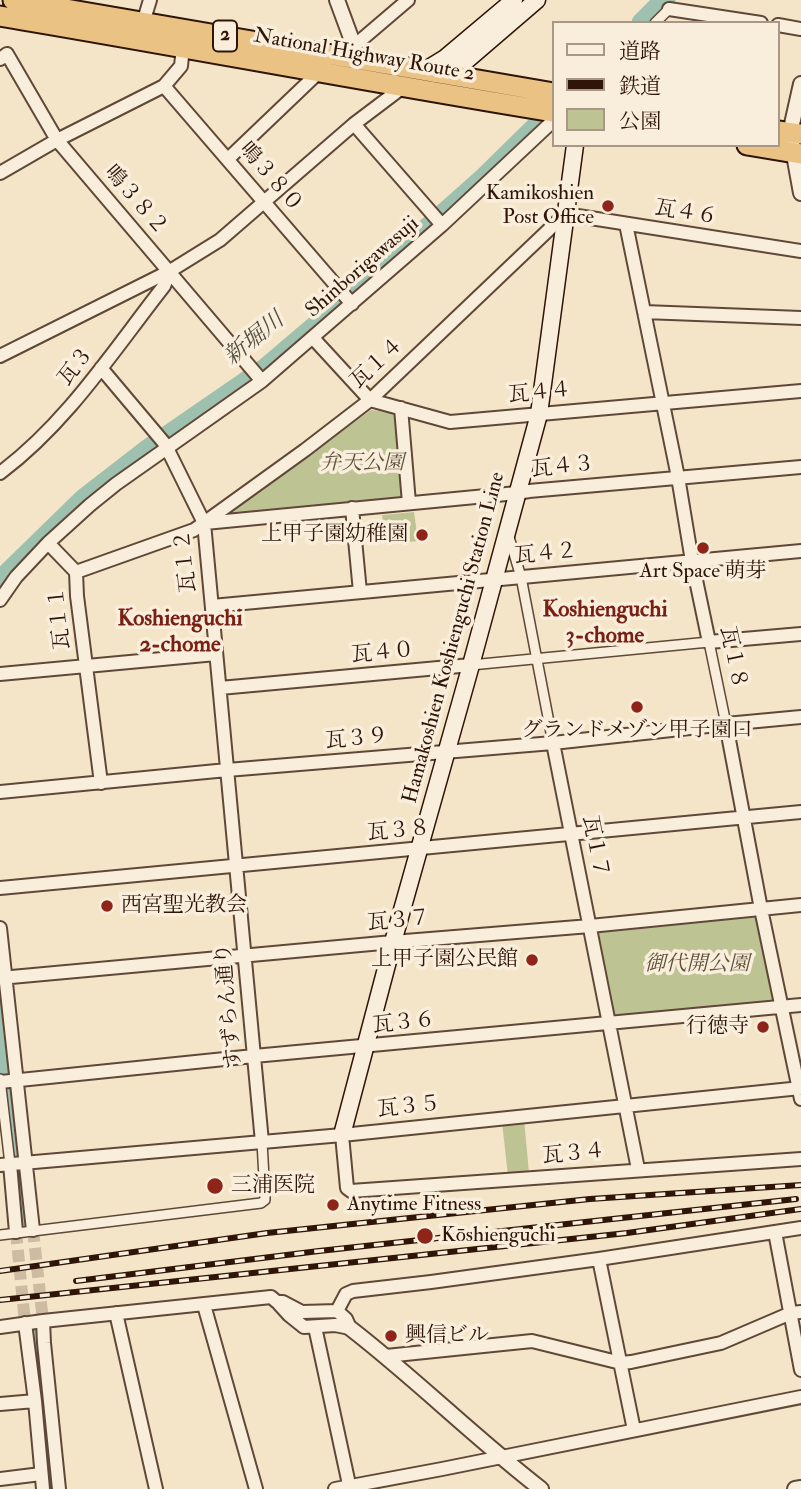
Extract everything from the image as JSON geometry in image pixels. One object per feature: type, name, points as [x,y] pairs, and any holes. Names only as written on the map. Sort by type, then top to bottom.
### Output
[{"type":"highway","name":"National Highway Route 2","points":[[13,0],[143,23],[353,52],[430,73],[552,93]]},
{"type":"highway","name":"National Highway Route 2","points":[[0,16],[552,112]]},
{"type":"main road","points":[[430,73],[514,0]]},
{"type":"main road","points":[[402,87],[430,73],[466,61],[537,0]]},
{"type":"main road","name":"Hamakoshien Koshienguchi Station Line","points":[[342,1135],[539,414],[575,147]]},
{"type":"street","points":[[143,23],[150,0]]},
{"type":"street","points":[[337,0],[353,52],[408,0]]},
{"type":"street","points":[[657,21],[674,5],[714,20]]},
{"type":"street","points":[[780,25],[801,29]]},
{"type":"street","points":[[0,173],[57,140],[164,86],[181,66],[183,47]]},
{"type":"street","name":"鳴３８２","points":[[0,60],[8,54],[57,140],[258,376]]},
{"type":"street","points":[[228,159],[319,72]]},
{"type":"street","points":[[801,84],[793,141],[801,193]]},
{"type":"street","name":"鳴３８０","points":[[164,86],[349,300]]},
{"type":"street","points":[[0,356],[170,271],[220,240],[354,124],[402,87]]},
{"type":"street","name":"Shinborigawasuji","points":[[0,600],[16,577],[48,543],[116,484],[164,443],[200,423],[258,376],[313,338],[349,300],[552,122]]},
{"type":"street","points":[[354,124],[439,221]]},
{"type":"street","name":"瓦４６","points":[[564,215],[801,251]]},
{"type":"street","name":"瓦１４","points":[[204,523],[370,400],[564,215]]},
{"type":"street","name":"瓦１８","points":[[626,224],[761,909],[800,1092]]},
{"type":"street","name":"瓦３","points":[[0,473],[45,434],[72,406],[164,286],[170,271]]},
{"type":"street","points":[[644,312],[801,318]]},
{"type":"street","points":[[313,338],[370,400]]},
{"type":"street","name":"瓦１２","points":[[101,368],[164,443],[204,523],[236,866]]},
{"type":"street","name":"瓦４４","points":[[370,400],[450,422],[801,391]]},
{"type":"street","points":[[401,408],[409,503]]},
{"type":"street","name":"瓦４３","points":[[204,523],[801,467]]},
{"type":"street","points":[[352,508],[360,592]]},
{"type":"street","points":[[76,572],[194,530],[204,523]]},
{"type":"street","name":"瓦１７","points":[[507,532],[521,577],[638,1170]]},
{"type":"street","name":"瓦１１","points":[[48,543],[76,572],[100,783]]},
{"type":"street","name":"瓦４２","points":[[212,606],[801,551]]},
{"type":"street","name":"瓦４０","points":[[219,688],[801,634]]},
{"type":"street","points":[[0,674],[216,654]]},
{"type":"street","name":"瓦３９","points":[[0,792],[553,743],[801,717]]},
{"type":"street","name":"瓦３８","points":[[0,888],[801,812]]},
{"type":"street","name":"すずらん通り","points":[[236,866],[262,1142]]},
{"type":"street","name":"瓦３７","points":[[2,978],[801,905]]},
{"type":"street","points":[[0,928],[5,1081],[14,1164],[16,1232]]},
{"type":"street","name":"瓦３６","points":[[5,1081],[801,1005]]},
{"type":"street","name":"瓦３５","points":[[14,1164],[342,1135],[626,1105],[800,1092]]},
{"type":"street","name":"瓦３４","points":[[342,1135],[347,1188],[351,1191],[801,1159]]},
{"type":"street","points":[[0,1235],[261,1203],[265,1200],[262,1142]]},
{"type":"street","points":[[14,1164],[33,1230]]},
{"type":"street","points":[[344,1319],[346,1294],[353,1290],[599,1259],[801,1228]]},
{"type":"street","points":[[775,1231],[796,1312],[801,1370]]},
{"type":"street","points":[[599,1259],[634,1430]]},
{"type":"street","points":[[0,1327],[271,1297],[304,1327],[335,1325],[344,1319]]},
{"type":"street","points":[[277,1302],[284,1302],[302,1312],[344,1319],[500,1457],[541,1489]]},
{"type":"street","points":[[204,1304],[256,1489]]},
{"type":"street","points":[[386,1356],[532,1341],[621,1363],[721,1343],[796,1312]]},
{"type":"street","points":[[116,1313],[156,1489]]},
{"type":"street","points":[[43,1321],[59,1489]]},
{"type":"street","points":[[25,1323],[43,1489]]},
{"type":"street","points":[[315,1327],[350,1488]]},
{"type":"street","points":[[335,1489],[801,1397]]},
{"type":"street","points":[[0,1404],[35,1401]]},
{"type":"street","points":[[0,1479],[41,1474]]},
{"type":"street","points":[[795,1489],[801,1488]]},
{"type":"green space","name":"弁天公園","points":[[371,410],[397,413],[406,500],[232,514],[230,509]]},
{"type":"green space","points":[[414,512],[418,541],[385,544],[382,515]]},
{"type":"green space","name":"御代開公園","points":[[754,915],[758,919],[773,1003],[613,1018],[597,935],[600,930]]},
{"type":"green space","points":[[524,1119],[529,1173],[508,1176],[502,1122]]},
{"type":"waterway","name":"新堀川","points":[[644,21],[665,0]]},
{"type":"waterway","name":"新堀川","points":[[0,584],[84,499],[146,451],[265,369],[484,178],[536,127]]},
{"type":"waterway","name":"新堀川","points":[[0,1014],[24,1227]]},
{"type":"waterway","name":"新堀川","points":[[34,1330],[51,1489]]},
{"type":"tunnel","points":[[33,1230],[43,1321]]},
{"type":"tunnel","points":[[16,1232],[25,1323]]},
{"type":"railway","points":[[0,1271],[267,1233],[590,1199],[801,1185]]},
{"type":"railway","points":[[76,1281],[319,1251],[796,1199]]},
{"type":"railway","points":[[0,1300],[627,1233],[801,1209]]},
{"type":"place","name":"Kamikoshien Post Office","points":[[608,206]]},
{"type":"place","name":"上甲子園幼稚園","points":[[422,535]]},
{"type":"place","name":"Art Space 萌芽","points":[[703,548]]},
{"type":"place","name":"グランドメゾン甲子園口","points":[[637,707]]},
{"type":"place","name":"西宮聖光教会","points":[[107,906]]},
{"type":"place","name":"上甲子園公民館","points":[[532,960]]},
{"type":"place","name":"行徳寺","points":[[763,1027]]},
{"type":"place","name":"三浦医院","points":[[215,1186]]},
{"type":"place","name":"Anytime Fitness","points":[[333,1205]]},
{"type":"place","name":"Kōshienguchi","points":[[425,1236]]},
{"type":"place","name":"興信ビル","points":[[391,1336]]},
{"type":"district","name":"Koshienguchi 3-chome","points":[[605,624]]},
{"type":"district","name":"Koshienguchi 2-chome","points":[[180,633]]}]
